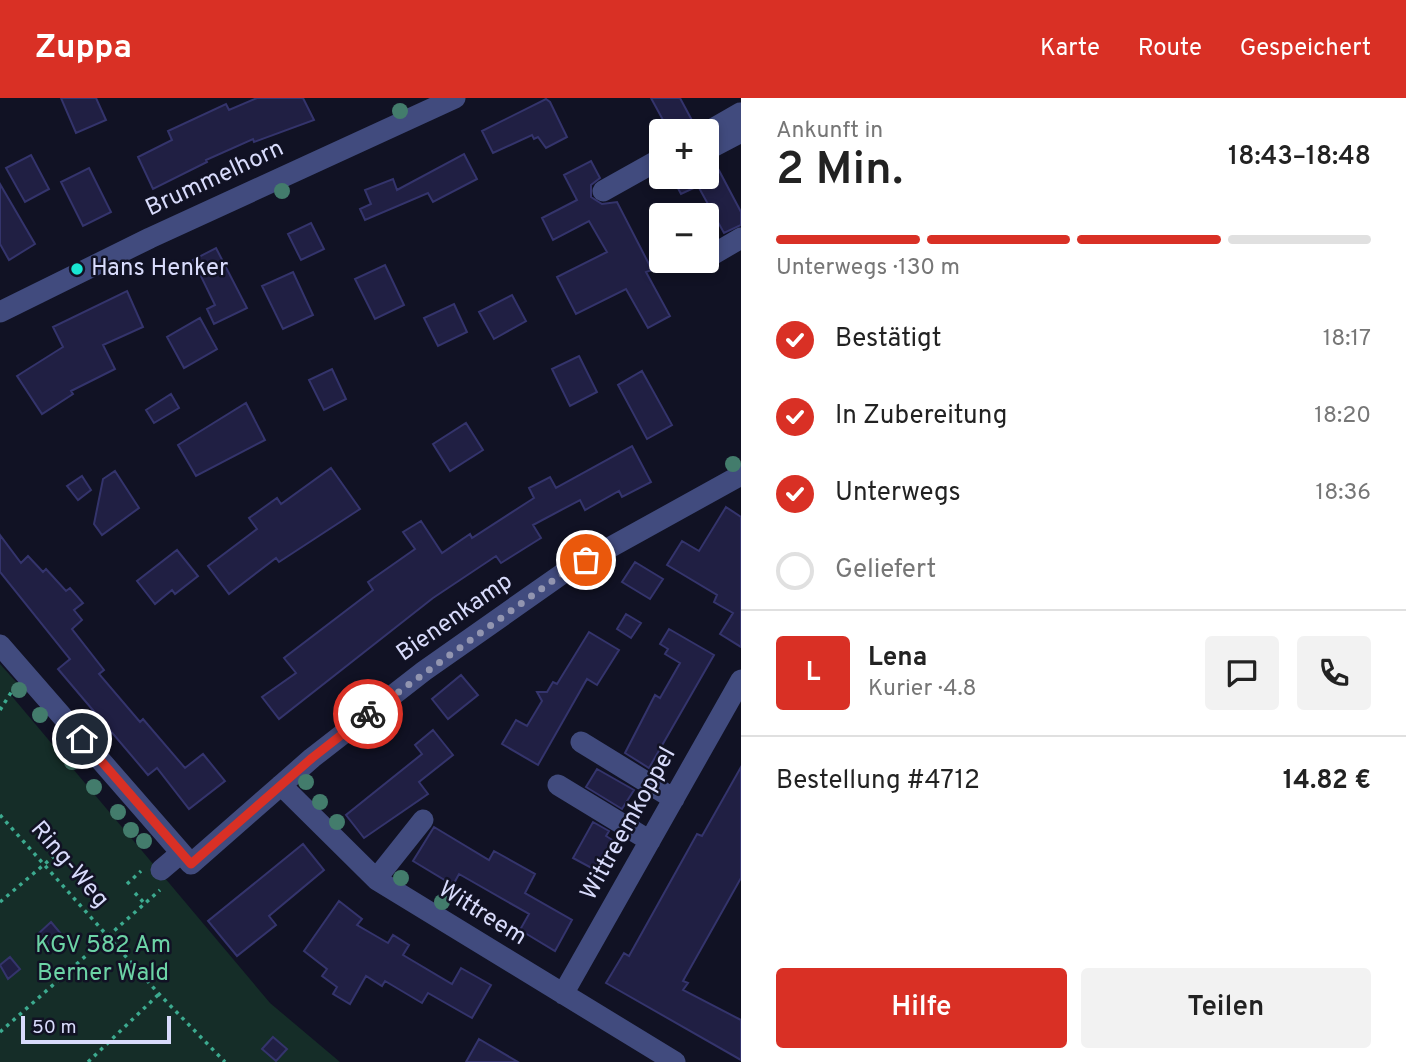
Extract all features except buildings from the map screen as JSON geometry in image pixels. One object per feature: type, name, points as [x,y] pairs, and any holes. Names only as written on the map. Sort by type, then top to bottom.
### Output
[{"type":"street","name":"Brummelhorn","points":[[0,312],[150,238],[455,98]]},
{"type":"street","points":[[719,125],[738,115]]},
{"type":"street","points":[[719,136],[738,115]]},
{"type":"street","points":[[649,167],[613,192],[649,179]]},
{"type":"street","points":[[719,251],[741,238]]},
{"type":"street","name":"Bienenkamp","points":[[162,878],[424,671],[562,574],[741,475]]},
{"type":"street","points":[[0,645],[186,858]]},
{"type":"street","name":"Wittreemkoppel","points":[[564,995],[741,680]]},
{"type":"street","points":[[581,742],[674,799]]},
{"type":"street","name":"Wittreem","points":[[281,785],[376,879],[675,1062]]},
{"type":"street","points":[[558,785],[650,841]]},
{"type":"street","points":[[376,879],[423,820]]},
{"type":"path","name":"Ring-Weg","points":[[0,815],[159,994],[225,1062]]},
{"type":"path","points":[[0,902],[60,851]]},
{"type":"path","points":[[0,1032],[145,904],[162,878]]},
{"type":"path","points":[[135,893],[145,904]]},
{"type":"path","points":[[89,1062],[159,994]]},
{"type":"green space","name":"KGV 582 Am Berner Wald","points":[[0,664],[17,683],[10,694],[270,1003],[340,1062],[0,1062]]},
{"type":"way so far","points":[[368,714],[424,671],[586,560]]},
{"type":"place","name":"Hans Henker","points":[[77,269]]},
{"type":"route","points":[[82,739],[191,864],[312,758],[368,714]]}]
